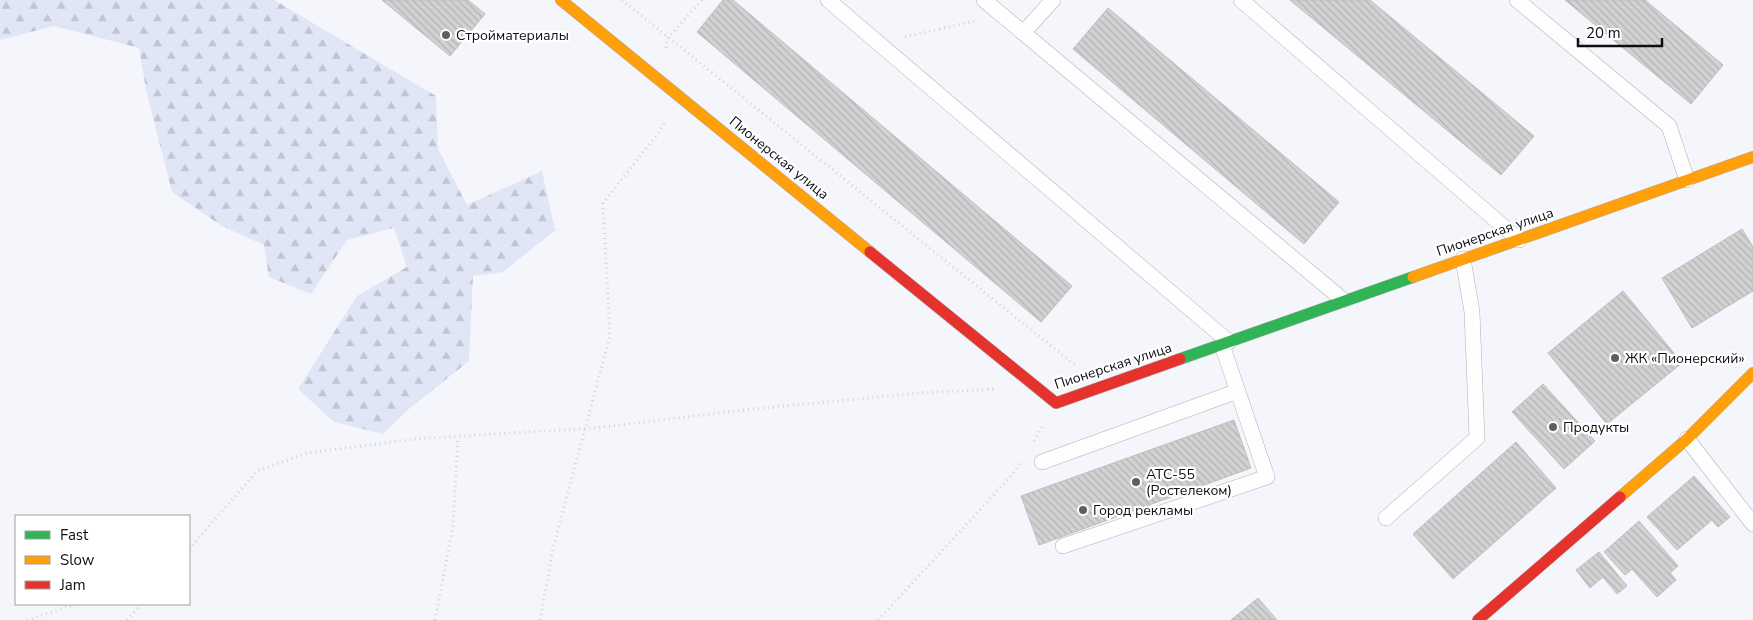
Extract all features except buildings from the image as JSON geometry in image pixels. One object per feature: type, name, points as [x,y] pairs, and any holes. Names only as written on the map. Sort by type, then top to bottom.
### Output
[{"type":"street","name":"Пионерская улица","points":[[561,0],[1056,403],[1753,157]]},
{"type":"street","points":[[1478,620],[1687,439],[1753,373]]},
{"type":"lane","points":[[828,0],[1226,343],[1238,390],[1267,476],[1063,546]]},
{"type":"lane","points":[[984,0],[1344,300]]},
{"type":"lane","points":[[1023,33],[1052,0]]},
{"type":"lane","points":[[1241,0],[1519,240]]},
{"type":"lane","points":[[1517,0],[1668,126],[1687,180]]},
{"type":"lane","points":[[1386,518],[1477,438],[1472,312],[1463,259]]},
{"type":"lane","points":[[1042,462],[1238,390]]},
{"type":"lane","points":[[1687,439],[1753,524]]},
{"type":"path","points":[[622,0],[1080,370]]},
{"type":"path","points":[[662,82],[667,38],[702,0]]},
{"type":"path","points":[[877,43],[1002,15]]},
{"type":"path","points":[[540,620],[553,548],[610,336],[603,203],[656,136],[680,97]]},
{"type":"path","points":[[190,548],[257,470],[307,453],[415,439],[586,429],[753,409],[910,394],[998,389]]},
{"type":"path","points":[[1031,447],[1056,403]]},
{"type":"path","points":[[435,620],[452,526],[458,437]]},
{"type":"path","points":[[878,620],[1012,475],[1022,461]]},
{"type":"path","points":[[27,620],[73,605]]},
{"type":"path","points":[[127,620],[140,605]]},
{"type":"green space","points":[[0,0],[274,0],[436,96],[438,149],[467,205],[542,171],[555,230],[503,272],[473,276],[469,361],[409,409],[383,434],[334,422],[298,389],[357,296],[407,267],[394,228],[347,240],[311,294],[269,277],[264,245],[222,226],[172,192],[146,90],[139,48],[54,26],[0,40]]},
{"type":"traffic: fast","points":[[1180,359],[1413,277]]},
{"type":"traffic: slow","points":[[561,0],[870,252]]},
{"type":"traffic: slow","points":[[1413,277],[1753,157]]},
{"type":"traffic: slow","points":[[1620,497],[1687,439],[1753,373]]},
{"type":"traffic: jam","points":[[870,252],[1056,403],[1180,359]]},
{"type":"traffic: jam","points":[[1478,620],[1620,497]]},
{"type":"place","name":"Стройматериалы","points":[[446,35]]},
{"type":"place","name":"ЖК «Пионерский»","points":[[1615,358]]},
{"type":"place","name":"Продукты","points":[[1553,427]]},
{"type":"place","name":"АТС-55 (Ростелеком)","points":[[1136,482]]},
{"type":"place","name":"Город рекламы","points":[[1083,510]]}]
